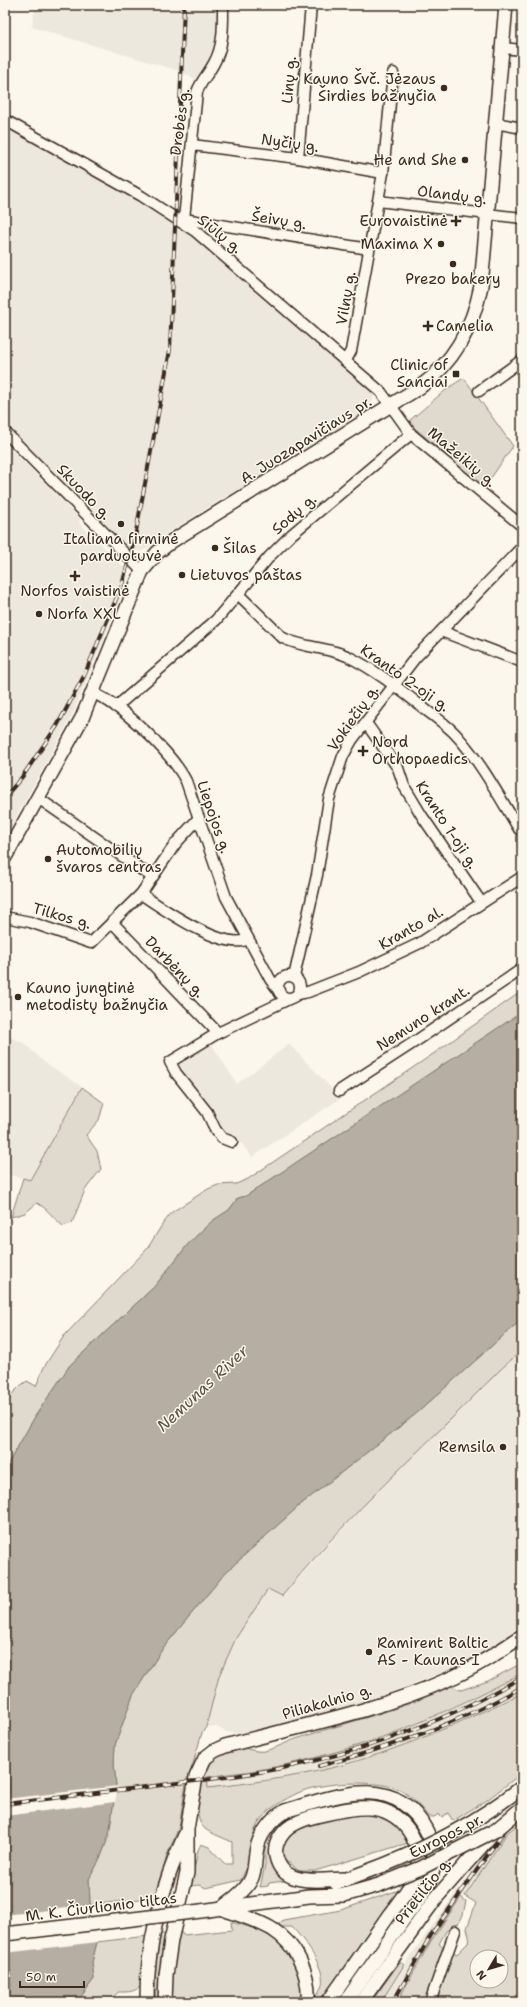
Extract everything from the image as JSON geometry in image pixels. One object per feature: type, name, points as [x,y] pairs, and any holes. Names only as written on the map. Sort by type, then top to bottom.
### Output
[{"type":"main road","name":"A. Juozapavičiaus pr.","points":[[5,857],[73,736],[142,571],[158,552],[172,541],[420,387],[441,370],[454,353],[468,329],[475,312],[481,286],[486,214],[506,5]]},
{"type":"main road","name":"Piliakalnio g.","points":[[187,1829],[198,1772],[205,1758],[214,1751],[226,1746],[334,1719],[419,1691],[449,1679],[522,1636]]},
{"type":"main road","name":"Europos pr.","points":[[343,1879],[384,1865],[448,1836],[486,1814],[522,1786]]},
{"type":"main road","points":[[222,1908],[249,1884],[254,1873],[256,1851],[263,1834],[267,1826],[276,1816],[285,1811],[348,1794],[368,1792],[387,1795],[408,1806],[423,1824],[432,1842],[435,1856],[431,1877],[413,1906],[345,2002]]},
{"type":"main road","points":[[328,2002],[405,1893],[419,1866],[415,1844],[406,1826],[390,1812],[365,1807],[349,1808],[304,1820],[290,1826],[283,1832],[275,1850],[279,1866],[288,1875],[306,1880],[343,1879]]},
{"type":"main road","name":"Europos pr.","points":[[309,1896],[344,1895],[379,1885],[421,1868],[496,1830],[522,1808]]},
{"type":"main road","points":[[147,2002],[148,1972],[152,1940],[170,1866],[187,1829]]},
{"type":"main road","points":[[165,2002],[166,1975],[171,1940],[186,1873],[187,1829]]},
{"type":"main road","name":"Prietilčio g.","points":[[361,2002],[436,1898],[496,1830]]},
{"type":"main road","points":[[222,1908],[309,1896],[343,1879]]},
{"type":"main road","points":[[222,1908],[270,1928],[292,1947],[303,1965],[308,1984],[308,2002]]},
{"type":"main road","name":"M. K. Čiurlionio tiltas","points":[[5,1934],[222,1908]]},
{"type":"street","name":"Drobės g.","points":[[183,221],[197,92],[200,83],[214,63],[220,48],[224,5]]},
{"type":"street","name":"Linų g.","points":[[298,158],[311,5]]},
{"type":"street","points":[[502,48],[522,50]]},
{"type":"street","name":"Vilnų g.","points":[[346,360],[351,351],[383,173],[393,72]]},
{"type":"street","name":"Siūlų g.","points":[[5,120],[183,221],[346,360],[381,392],[392,405]]},
{"type":"street","points":[[495,123],[522,128]]},
{"type":"street","name":"Nyčių g.","points":[[192,145],[298,158],[383,173]]},
{"type":"street","name":"Olandų g.","points":[[378,201],[522,218]]},
{"type":"street","name":"Šeivų g.","points":[[183,221],[369,249]]},
{"type":"street","points":[[479,391],[522,360]]},
{"type":"street","name":"Mažeikių g.","points":[[392,405],[401,422],[411,434],[522,526]]},
{"type":"street","name":"Skuodo g.","points":[[5,432],[142,571]]},
{"type":"street","name":"Sodų g.","points":[[116,707],[200,636],[239,595],[270,556],[292,534],[411,434]]},
{"type":"street","name":"Vokiečių g.","points":[[294,977],[317,875],[329,799],[343,756],[366,723],[416,658],[522,547]]},
{"type":"street","name":"Kranto 2-oji g.","points":[[239,595],[283,638],[292,642],[333,651],[346,656],[394,686],[447,726],[458,737],[487,777],[519,829]]},
{"type":"street","points":[[441,631],[522,662]]},
{"type":"street","name":"Liepojos g.","points":[[92,693],[108,700],[173,761],[186,782],[226,897],[248,939],[275,980],[280,993]]},
{"type":"street","name":"Kranto 1-oji g.","points":[[366,723],[398,768],[404,786],[422,816],[481,902]]},
{"type":"street","points":[[38,798],[152,877]]},
{"type":"street","name":"Tilkos g.","points":[[5,917],[30,922],[91,943],[141,894],[176,843],[199,818]]},
{"type":"street","name":"Kranto al.","points":[[232,1142],[222,1138],[215,1129],[207,1112],[176,1073],[170,1062],[218,1033],[299,993],[359,972],[420,943],[481,902],[522,877]]},
{"type":"street","points":[[141,894],[176,919],[192,926],[231,941],[240,942],[248,939]]},
{"type":"street","name":"Darbėnų g.","points":[[112,922],[218,1033]]},
{"type":"street","name":"Nemuno krant.","points":[[339,1091],[522,969]]},
{"type":"street","points":[[275,980],[287,976],[294,977],[299,982],[299,993],[280,993],[276,1005]]},
{"type":"street","points":[[430,2002],[455,1931]]},
{"type":"shaded area","points":[[35,5],[223,5],[218,52],[198,80],[176,70],[32,27]]},
{"type":"shaded area","points":[[5,126],[130,197],[181,228],[372,391],[374,396],[370,406],[362,413],[167,533],[147,549],[140,552],[128,547],[5,424]]},
{"type":"shaded area","points":[[464,378],[513,446],[484,488],[410,424],[410,420],[443,392]]},
{"type":"shaded area","points":[[5,442],[80,519],[79,523],[125,568],[129,577],[72,716],[5,837]]},
{"type":"shaded area","points":[[522,991],[522,1012],[246,1196],[238,1198],[229,1210],[212,1221],[189,1243],[154,1287],[70,1365],[36,1415],[5,1469],[5,1423],[8,1418],[5,1415],[5,1401],[27,1381],[36,1386],[44,1367],[64,1336],[147,1249],[172,1212],[208,1189],[218,1185],[236,1184],[248,1179],[436,1052]]},
{"type":"shaded area","points":[[5,1035],[24,1043],[43,1061],[82,1087],[30,1180],[5,1174]]},
{"type":"shaded area","points":[[210,1042],[237,1084],[289,1044],[341,1098],[252,1157],[242,1144],[233,1139],[177,1073],[175,1064]]},
{"type":"shaded area","points":[[82,1087],[104,1103],[99,1120],[86,1135],[97,1151],[101,1169],[85,1190],[72,1223],[63,1226],[37,1203],[25,1213],[11,1217],[23,1178],[30,1180]]},
{"type":"shaded area","points":[[522,1321],[522,1350],[361,1508],[301,1573],[282,1596],[268,1589],[236,1638],[219,1676],[206,1727],[202,1733],[189,1777],[187,1778],[179,1827],[167,1855],[157,1897],[90,1905],[89,1879],[100,1859],[109,1835],[116,1786],[114,1763],[115,1745],[133,1695],[163,1648],[226,1572],[300,1505],[417,1413],[514,1326]]},
{"type":"shaded area","points":[[522,1350],[522,1629],[454,1668],[397,1690],[324,1714],[237,1734],[226,1732],[217,1727],[206,1727],[219,1676],[236,1638],[268,1589],[282,1596],[379,1489],[483,1388],[500,1368]]},
{"type":"shaded area","points":[[522,1663],[522,1673],[453,1708],[357,1746],[277,1767],[207,1777],[208,1788],[316,1772],[331,1768],[405,1745],[522,1693],[522,1773],[487,1800],[453,1821],[448,1813],[442,1817],[439,1814],[434,1817],[429,1817],[408,1795],[400,1790],[378,1784],[334,1784],[308,1789],[282,1801],[262,1817],[252,1839],[249,1869],[246,1869],[241,1880],[206,1888],[200,1885],[191,1886],[198,1850],[201,1844],[209,1847],[225,1864],[232,1864],[232,1842],[205,1829],[198,1814],[198,1793],[204,1772],[213,1758],[242,1748],[265,1751],[298,1738],[396,1708],[451,1686],[461,1690],[488,1681]]},
{"type":"shaded area","points":[[522,1673],[522,1693],[460,1723],[411,1743],[331,1768],[293,1776],[208,1788],[207,1777],[259,1770],[332,1753],[432,1718]]},
{"type":"shaded area","points":[[365,1797],[394,1804],[406,1812],[412,1818],[423,1837],[419,1838],[409,1821],[399,1810],[377,1802],[348,1803],[298,1815],[282,1824],[275,1831],[271,1839],[270,1856],[277,1873],[284,1881],[269,1883],[268,1886],[260,1887],[264,1872],[266,1841],[272,1830],[281,1821],[308,1808]]},
{"type":"shaded area","points":[[366,1814],[381,1817],[392,1822],[400,1830],[408,1843],[315,1871],[299,1871],[288,1862],[286,1864],[283,1850],[287,1839],[296,1830],[309,1824],[324,1820]]},
{"type":"shaded area","points":[[522,1821],[522,2002],[397,2002],[431,1941],[461,1897],[466,1901],[463,1915],[459,1923],[446,1931],[439,1944],[457,1954],[468,1943],[469,1936],[467,1928],[476,1903],[465,1896],[507,1833]]},
{"type":"shaded area","points":[[507,1833],[465,1896],[461,1897],[431,1941],[397,2002],[381,2002],[404,1965],[486,1851]]},
{"type":"shaded area","points":[[421,1881],[418,1889],[338,2002],[335,2002],[417,1882]]},
{"type":"shaded area","points":[[399,1890],[322,2002],[315,2002],[322,1985],[321,1970],[313,1954],[292,1927],[281,1927],[279,1924],[283,1920],[341,1910]]},
{"type":"shaded area","points":[[231,1922],[253,1928],[273,1938],[282,1945],[295,1963],[300,1977],[303,2002],[172,2002],[172,1974],[178,1932],[181,1932],[183,1935],[232,1930]]},
{"type":"shaded area","points":[[161,1934],[166,1934],[160,2002],[155,2002],[156,1961]]},
{"type":"shaded area","points":[[147,1936],[143,1983],[138,1989],[118,1992],[109,2002],[77,2002],[94,1979],[92,1962],[97,1942]]},
{"type":"shaded area","points":[[400,1962],[404,1965],[381,2002],[371,2002]]},
{"type":"water","name":"Nemunas River","points":[[522,1012],[522,1321],[514,1326],[417,1413],[300,1505],[226,1572],[163,1648],[133,1695],[115,1745],[114,1763],[116,1786],[109,1835],[100,1859],[89,1879],[90,1905],[97,1942],[92,1962],[94,1979],[77,2002],[5,2002],[5,1469],[36,1415],[70,1365],[154,1287],[189,1243],[212,1221],[229,1210],[238,1198],[246,1196]]},
{"type":"pier","points":[[118,1786],[115,1802],[5,1816],[5,1799]]},
{"type":"pier","points":[[92,1905],[98,1942],[5,1953],[5,1915]]},
{"type":"railway","points":[[5,797],[22,777],[57,726],[84,676],[122,585],[135,537],[170,350],[184,5]]},
{"type":"railway","points":[[5,1804],[242,1775],[313,1761],[367,1746],[420,1727],[472,1704],[522,1677]]},
{"type":"railway","points":[[319,1766],[397,1743],[449,1723],[522,1687]]},
{"type":"railway","points":[[393,2002],[431,1935],[522,1806]]},
{"type":"place","name":"Kauno Švč. Jėzaus Širdies bažnyčia","points":[[444,88]]},
{"type":"place","name":"He and She","points":[[465,160]]},
{"type":"place","name":"Eurovaistinė","points":[[456,221]]},
{"type":"place","name":"Maxima X","points":[[441,244]]},
{"type":"place","name":"Prezo bakery","points":[[453,264]]},
{"type":"place","name":"Camelia","points":[[428,326]]},
{"type":"place","name":"Clinic of Sanciai","points":[[456,374]]},
{"type":"place","name":"Italiana firminė parduotuvė","points":[[121,524]]},
{"type":"place","name":"Šilas","points":[[215,548]]},
{"type":"place","name":"Lietuvos paštas","points":[[182,575]]},
{"type":"place","name":"Norfos vaistinė","points":[[75,576]]},
{"type":"place","name":"Norfa XXL","points":[[39,614]]},
{"type":"place","name":"Nord Orthopaedics","points":[[363,751]]},
{"type":"place","name":"Automobilių švaros centras","points":[[48,859]]},
{"type":"place","name":"Kauno jungtinė metodistų bažnyčia","points":[[18,997]]},
{"type":"place","name":"Remsila","points":[[503,1447]]},
{"type":"place","name":"Ramirent Baltic AS - Kaunas I","points":[[369,1652]]}]
